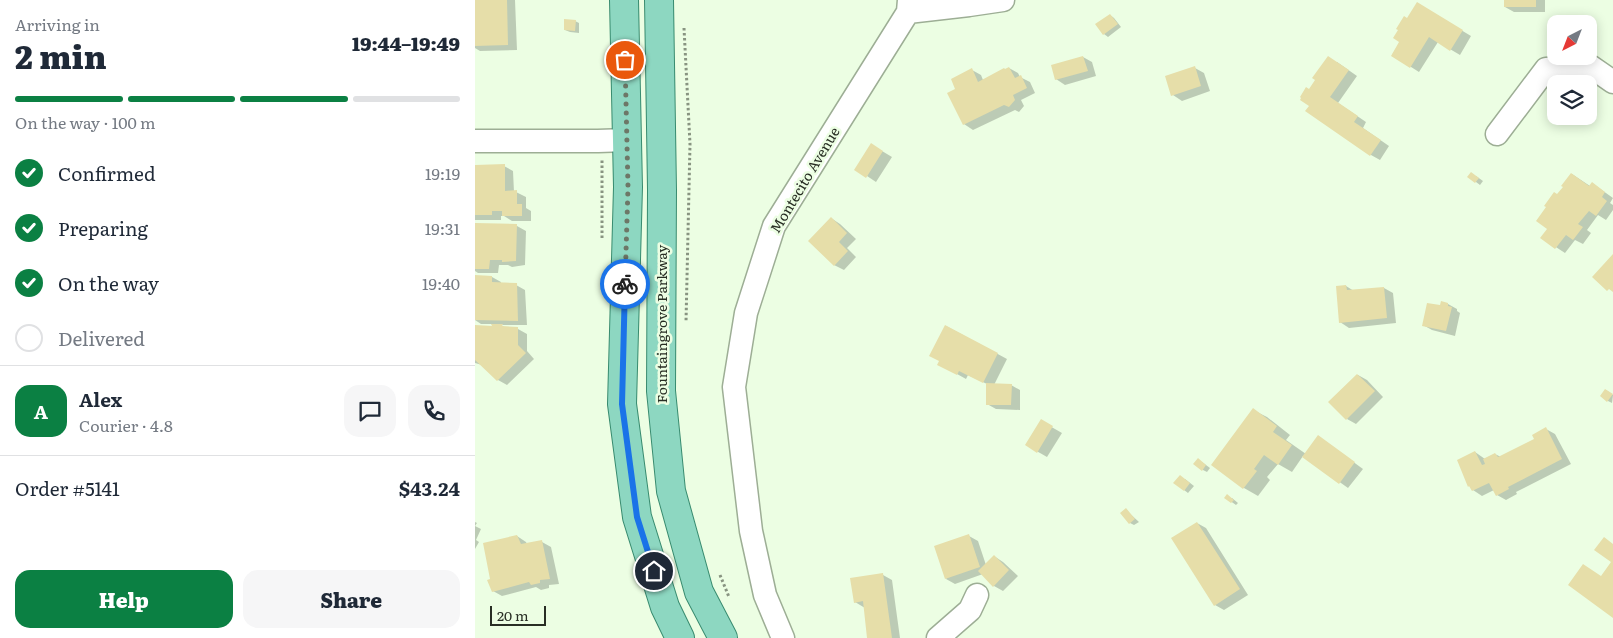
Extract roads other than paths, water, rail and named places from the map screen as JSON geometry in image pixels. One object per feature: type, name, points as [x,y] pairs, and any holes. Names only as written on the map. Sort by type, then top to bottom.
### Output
[{"type":"main road","points":[[624,0],[628,197],[622,404],[637,517],[665,606],[680,638]]},
{"type":"main road","name":"Fountaingrove Parkway","points":[[659,0],[662,190],[661,391],[671,491],[699,592],[723,638]]},
{"type":"street","points":[[908,6],[969,5],[1003,0]]},
{"type":"street","name":"Montecito Avenue","points":[[783,638],[765,595],[751,531],[734,386],[746,313],[774,226],[908,6]]},
{"type":"street","points":[[1497,134],[1546,68],[1590,66],[1613,82]]},
{"type":"street","points":[[475,141],[627,140]]},
{"type":"street","points":[[938,638],[970,610],[977,595]]}]
